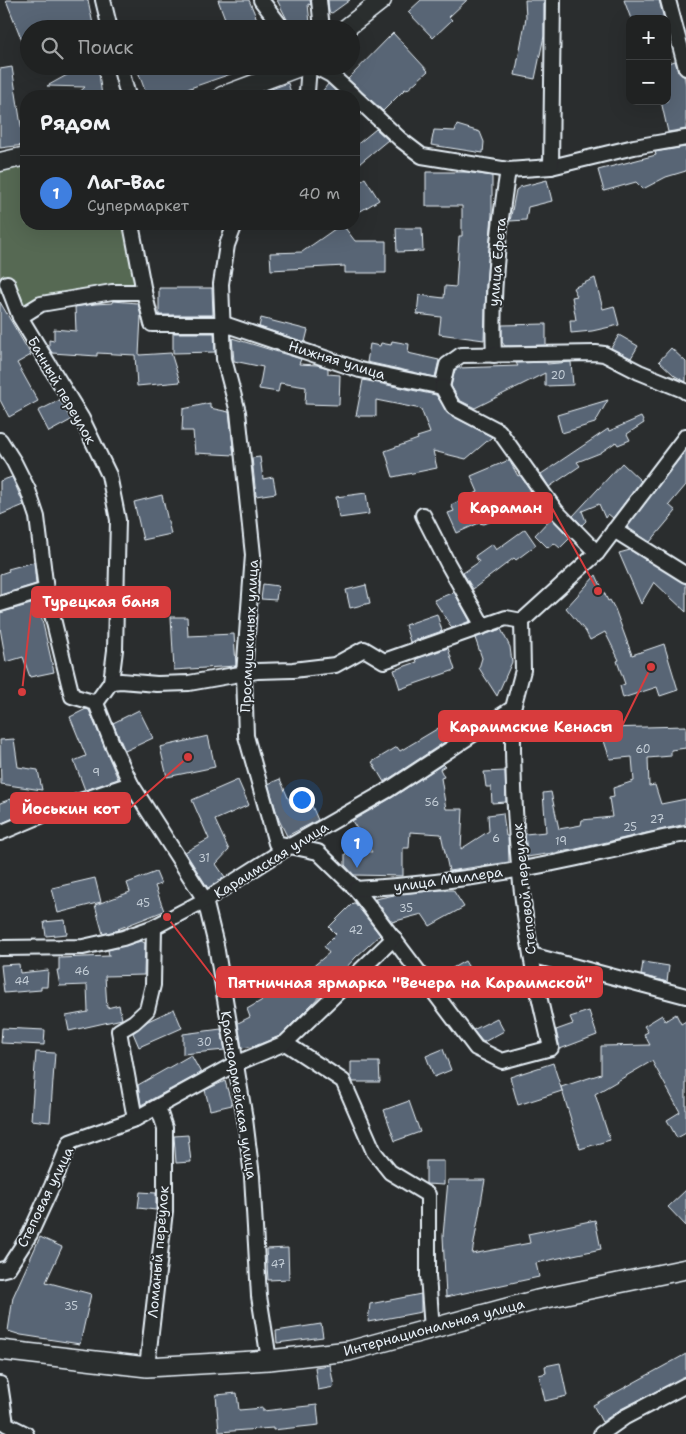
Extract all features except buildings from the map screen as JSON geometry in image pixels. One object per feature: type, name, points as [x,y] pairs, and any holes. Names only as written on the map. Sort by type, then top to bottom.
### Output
[{"type":"main road","name":"Интернациональная улица","points":[[0,1350],[147,1367],[269,1360],[349,1351],[537,1300],[686,1269]]},
{"type":"street","points":[[103,0],[108,20]]},
{"type":"street","points":[[261,0],[276,20]]},
{"type":"street","points":[[319,0],[321,20]]},
{"type":"street","points":[[356,20],[382,0]]},
{"type":"street","points":[[551,167],[553,0]]},
{"type":"street","points":[[668,0],[686,68]]},
{"type":"street","points":[[122,75],[126,90]]},
{"type":"street","points":[[238,90],[278,75]]},
{"type":"street","points":[[308,90],[309,75]]},
{"type":"street","points":[[331,75],[347,90]]},
{"type":"street","points":[[360,102],[401,140],[422,156],[508,170],[551,167],[634,147],[686,138]]},
{"type":"street","points":[[0,162],[20,157]]},
{"type":"street","name":"улица Ефета","points":[[494,355],[492,323],[499,229],[508,170]]},
{"type":"street","points":[[20,318],[40,304],[112,292],[144,292],[133,230]]},
{"type":"street","name":"Просмушкиных улица","points":[[233,230],[228,245],[221,284],[224,359],[238,412],[253,555],[244,674],[246,736],[276,843],[318,852],[356,889],[476,1048]]},
{"type":"street","name":"Банный переулок","points":[[7,283],[20,318],[82,419],[109,475],[118,520],[115,650],[111,682],[96,703]]},
{"type":"street","name":"Нижняя улица","points":[[144,292],[152,324],[224,324],[360,370],[442,387]]},
{"type":"street","points":[[597,553],[556,511],[499,431],[453,407],[442,387],[447,365],[461,354],[596,353],[604,354],[639,372],[686,392]]},
{"type":"street","points":[[513,708],[522,670],[522,621],[597,553],[686,436]]},
{"type":"street","points":[[0,440],[28,490],[36,517],[46,590],[72,696],[96,703]]},
{"type":"street","points":[[423,515],[483,626]]},
{"type":"street","points":[[614,530],[686,575]]},
{"type":"street","points":[[0,604],[46,590]]},
{"type":"street","points":[[111,682],[189,683],[257,671],[293,670],[335,665],[364,649],[384,662],[506,618],[522,621]]},
{"type":"street","name":"Красноармейская улица","points":[[96,703],[131,784],[205,900],[216,946],[245,1119],[252,1176],[259,1296],[269,1360]]},
{"type":"street","name":"Караимская улица","points":[[0,948],[83,947],[123,938],[154,927],[205,900],[290,846],[388,790],[513,708]]},
{"type":"street","name":"Степовой переулок","points":[[476,1048],[502,1061],[551,1048],[531,955],[519,869],[512,752],[513,708]]},
{"type":"street","points":[[0,833],[62,807],[131,784]]},
{"type":"street","name":"улица Миллера","points":[[356,889],[437,882],[519,869],[604,852],[664,837],[686,834]]},
{"type":"street","points":[[135,1119],[119,1031],[134,1022],[148,1010],[153,985],[154,927]]},
{"type":"street","name":"Степовая улица","points":[[0,1270],[8,1268],[30,1234],[70,1142],[135,1119],[235,1064],[285,1043],[394,938]]},
{"type":"street","points":[[531,955],[686,996]]},
{"type":"street","points":[[285,1043],[343,1081],[374,1152],[390,1172],[428,1195],[428,1276],[432,1329]]},
{"type":"street","name":"Ломаный переулок","points":[[147,1367],[165,1211],[165,1128],[158,1107]]},
{"type":"street","points":[[0,1384],[6,1424],[26,1434]]},
{"type":"street","points":[[601,1434],[616,1429],[686,1385]]},
{"type":"green space","points":[[20,160],[20,230],[130,230],[140,286],[17,313],[9,293],[0,292],[0,165]]},
{"type":"place","name":"Караман","points":[[598,591]]},
{"type":"place","name":"Караимские Кенасы","points":[[651,667]]},
{"type":"place","name":"Турецкая баня","points":[[22,692]]},
{"type":"place","name":"Йоськин кот","points":[[188,757]]},
{"type":"place","name":"Лаг-Вас","points":[[357,868]]},
{"type":"place","name":"Пятничная ярмарка \"Вечера на Караимской\"","points":[[167,917]]}]
